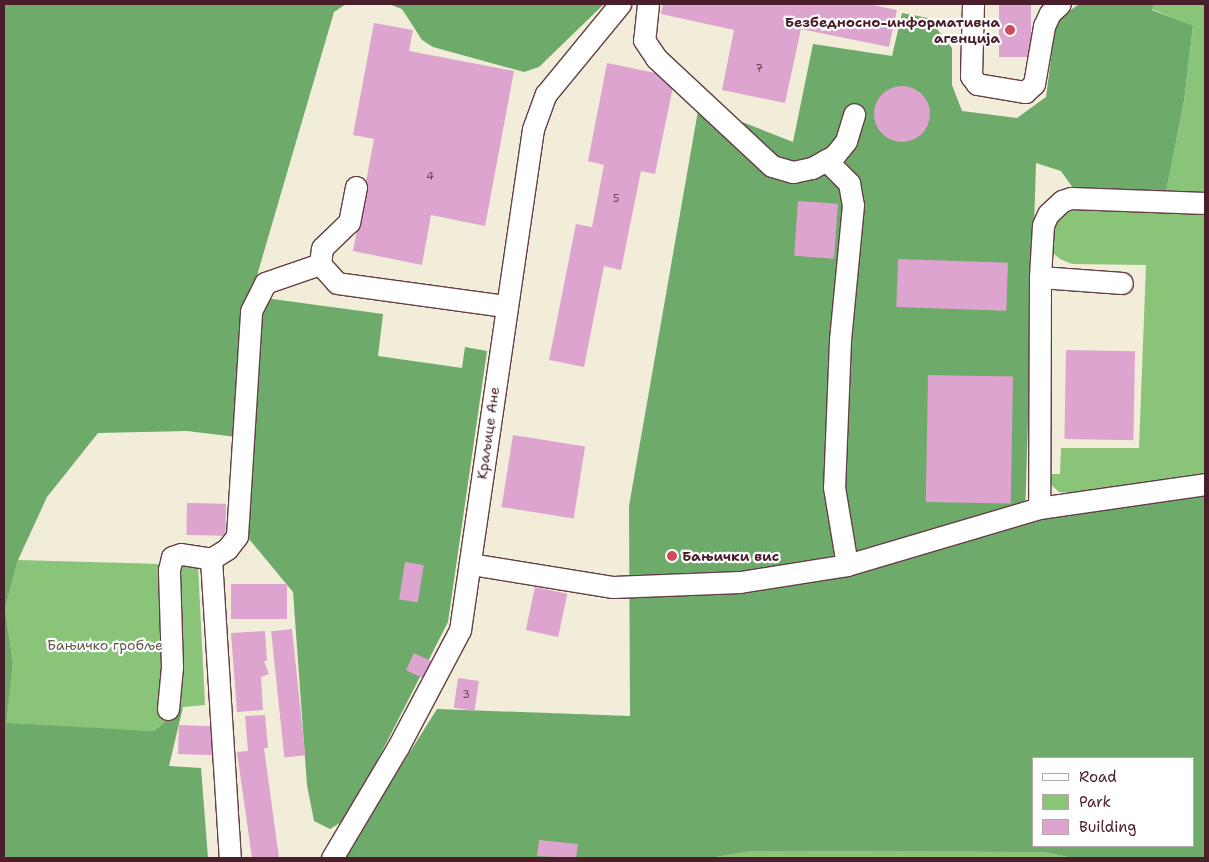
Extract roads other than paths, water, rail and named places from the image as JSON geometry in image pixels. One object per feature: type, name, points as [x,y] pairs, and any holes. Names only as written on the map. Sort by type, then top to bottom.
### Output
[{"type":"street","name":"Краљице Ане","points":[[332,858],[398,747],[460,630],[471,564],[505,306],[533,129],[546,94],[620,4]]},
{"type":"street","points":[[648,4],[644,40],[656,58],[772,166],[793,172],[812,168],[826,160],[846,141],[854,114]]},
{"type":"street","points":[[973,4],[971,76],[977,84],[1025,92],[1034,84],[1044,26],[1050,13],[1060,4]]},
{"type":"street","points":[[826,160],[849,183],[853,205],[840,340],[834,478],[847,565]]},
{"type":"street","points":[[356,187],[349,222],[322,248],[320,264],[337,283],[505,306]]},
{"type":"street","points":[[1039,508],[1040,277],[1043,225],[1062,201],[1071,198],[1205,203]]},
{"type":"street","points":[[168,709],[172,667],[170,570],[172,558],[181,554],[211,559],[227,549],[237,536],[251,311],[265,283],[320,264]]},
{"type":"street","points":[[1040,277],[1122,283]]},
{"type":"street","points":[[471,564],[613,587],[740,582],[847,565],[1039,508],[1205,484]]},
{"type":"street","points":[[211,559],[230,858]]},
{"type":"place","name":"Безбедносно-информативна агенција","points":[[1010,30]]},
{"type":"place","name":"Бањички вис","points":[[672,556]]},
{"type":"park label","name":"Бањичко гробље","points":[[105,645]]}]
